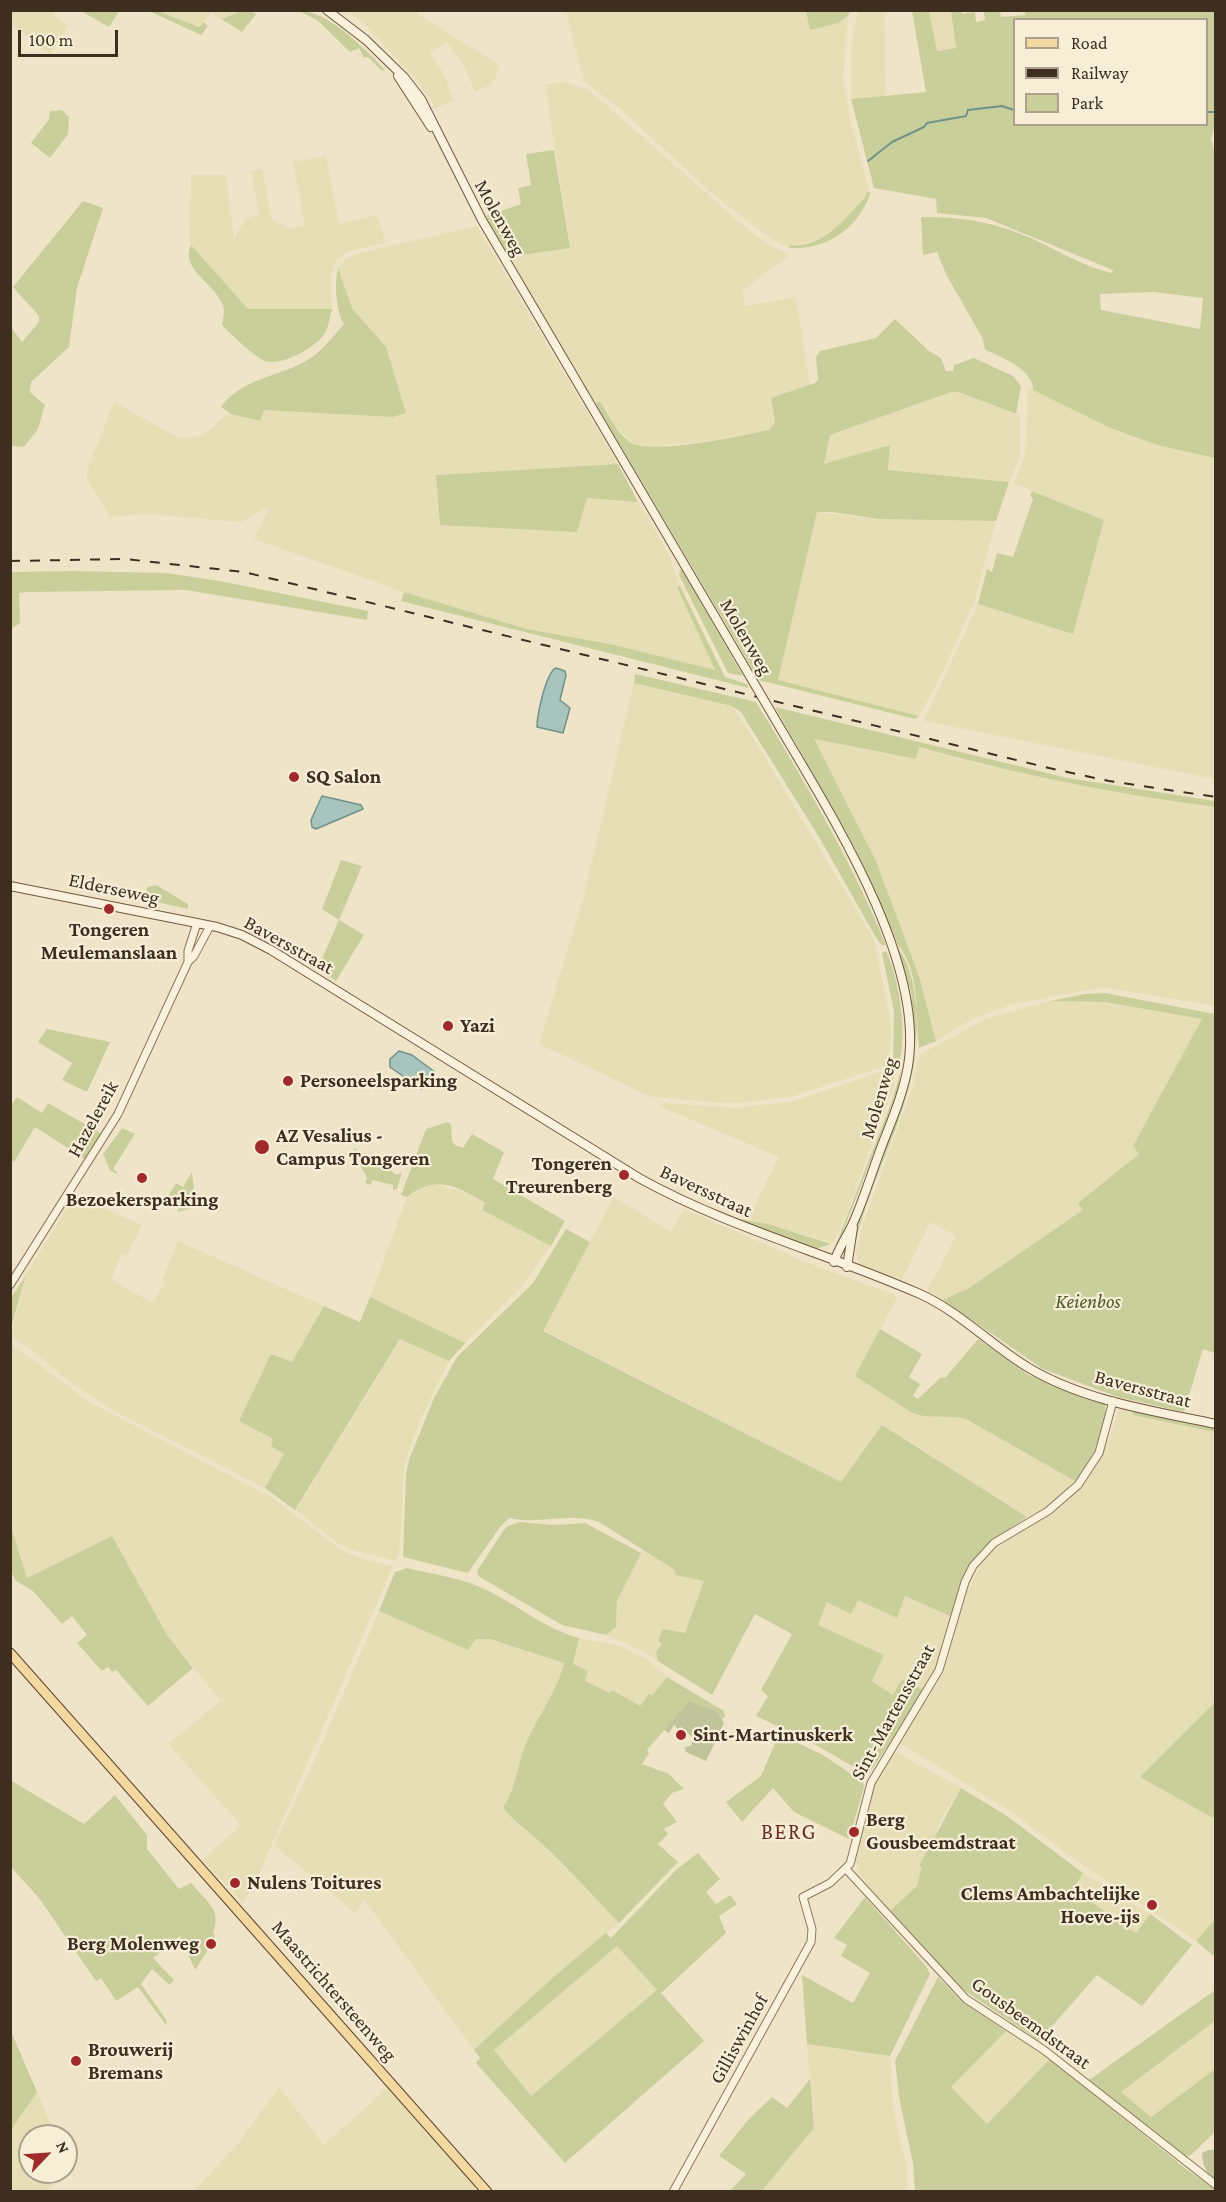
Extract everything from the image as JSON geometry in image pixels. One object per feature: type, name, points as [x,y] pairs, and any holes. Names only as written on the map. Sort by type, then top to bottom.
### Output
[{"type":"main road","points":[[327,10],[366,40],[394,68],[438,138]]},
{"type":"main road","name":"Molenweg","points":[[394,68],[421,99],[438,138],[526,298],[775,719],[848,849],[900,966],[908,1001],[911,1038],[905,1082],[854,1221],[834,1262]]},
{"type":"main road","name":"Elderseweg","points":[[10,886],[210,926]]},
{"type":"main road","name":"Baversstraat","points":[[210,926],[255,941],[662,1190],[720,1218],[929,1299],[1037,1372],[1113,1401],[1215,1424]]},
{"type":"main road","name":"Molenweg","points":[[847,1267],[854,1221]]},
{"type":"main road","name":"Maastrichtersteenweg","points":[[10,1653],[486,2192]]},
{"type":"street","name":"Hazelereik","points":[[188,962],[188,951],[197,923]]},
{"type":"street","name":"Hazelereik","points":[[10,1285],[117,1114],[188,962],[194,956],[210,926]]},
{"type":"street","name":"Sint-Martensstraat","points":[[846,1869],[853,1857],[865,1798],[871,1783],[939,1670],[948,1648],[965,1582],[973,1566],[994,1543],[1062,1501],[1078,1485],[1099,1453],[1113,1401]]},
{"type":"street","name":"Gilliswinhof","points":[[673,2192],[811,1942],[812,1929],[803,1897],[830,1883],[846,1869]]},
{"type":"street","name":"Gousbeemdstraat","points":[[846,1869],[966,1999],[1044,2050],[1215,2185]]},
{"type":"shaded area","points":[[10,11],[49,11],[68,26],[50,55],[11,23]]},
{"type":"shaded area","points":[[158,11],[242,11],[221,19],[212,13],[199,27]]},
{"type":"shaded area","points":[[347,11],[413,11],[498,64],[496,77],[490,85],[475,92],[464,65],[447,43],[429,52],[444,74],[454,101],[435,108],[416,79],[363,23]]},
{"type":"shaded area","points":[[566,11],[806,11],[810,30],[838,23],[848,16],[843,79],[851,123],[870,193],[867,193],[865,198],[829,235],[819,240],[791,245],[790,248],[773,240],[715,196],[619,108],[584,81]]},
{"type":"shaded area","points":[[858,11],[885,11],[886,96],[851,99],[851,46]]},
{"type":"shaded area","points":[[929,11],[951,11],[956,48],[937,51]]},
{"type":"shaded area","points":[[565,82],[586,89],[603,102],[739,222],[769,245],[789,255],[742,291],[745,306],[796,297],[810,385],[772,398],[775,422],[769,430],[708,441],[646,447],[632,443],[616,426],[600,401],[596,404],[509,257],[570,248],[545,84]]},
{"type":"shaded area","points":[[326,156],[339,224],[376,215],[386,242],[347,252],[335,262],[331,275],[332,309],[248,310],[190,244],[191,175],[226,175],[234,240],[245,219],[259,214],[251,171],[262,169],[272,219],[289,229],[305,225],[293,162]]},
{"type":"shaded area","points":[[477,226],[618,464],[436,475],[440,524],[587,498],[638,502],[667,550],[680,586],[678,587],[716,671],[610,644],[527,629],[404,592],[254,539],[270,506],[241,522],[148,514],[111,517],[87,480],[87,471],[114,402],[179,438],[205,435],[223,417],[231,414],[260,421],[264,410],[393,417],[406,413],[386,347],[352,308],[338,268],[346,259],[359,253]]},
{"type":"shaded area","points":[[1028,387],[1108,427],[1157,445],[1215,458],[1215,779],[924,721],[978,604],[1073,633],[1104,520],[1014,483],[1025,454]]},
{"type":"shaded area","points":[[951,392],[959,392],[1020,416],[1020,457],[1009,482],[888,470],[889,445],[824,465],[830,435]]},
{"type":"shaded area","points":[[817,512],[879,519],[996,521],[975,600],[939,680],[919,716],[777,680]]},
{"type":"shaded area","points":[[634,683],[732,706],[755,741],[874,939],[891,1023],[891,1047],[885,1066],[791,1097],[735,1103],[711,1102],[652,1097],[539,1044],[583,899]]},
{"type":"shaded area","points":[[813,739],[915,759],[918,747],[984,765],[1215,806],[1215,1006],[1109,988],[1094,989],[1013,1004],[974,1018],[936,1041],[919,976],[876,861]]},
{"type":"shaded area","points":[[1050,1001],[1105,1002],[1203,1019],[1133,1146],[1139,1154],[1079,1203],[1084,1210],[969,1288],[943,1300],[927,1291],[956,1236],[930,1222],[902,1280],[860,1265],[856,1254],[862,1227],[913,1086],[919,1055],[986,1019]]},
{"type":"shaded area","points":[[896,1067],[894,1086],[844,1220],[833,1243],[748,1219],[779,1157],[659,1106],[665,1103],[736,1108],[794,1101]]},
{"type":"shaded area","points":[[432,1183],[467,1193],[485,1204],[482,1210],[551,1246],[520,1289],[465,1343],[370,1297],[407,1197]]},
{"type":"shaded area","points":[[75,1195],[142,1225],[127,1256],[121,1254],[111,1280],[153,1303],[165,1282],[162,1280],[178,1241],[324,1306],[292,1362],[271,1355],[239,1421],[273,1439],[284,1454],[265,1488],[110,1409],[71,1383],[11,1336],[26,1275]]},
{"type":"shaded area","points":[[614,1197],[671,1232],[684,1209],[803,1261],[898,1296],[856,1376],[917,1415],[953,1415],[966,1419],[1075,1481],[1047,1507],[1027,1517],[882,1425],[841,1482],[543,1330]]},
{"type":"shaded area","points":[[401,1339],[449,1361],[422,1416],[404,1464],[399,1553],[395,1561],[349,1549],[337,1543],[296,1510]]},
{"type":"shaded area","points":[[10,1343],[88,1401],[271,1497],[343,1551],[393,1566],[257,1879],[243,1903],[202,1860],[241,1825],[168,1744],[221,1701],[167,1635],[112,1536],[27,1578],[11,1527]]},
{"type":"shaded area","points":[[1119,1409],[1215,1432],[1215,1702],[1141,1777],[1215,1819],[1215,1919],[1196,1941],[1080,1863],[1013,1813],[900,1743],[943,1674],[967,1591],[981,1565],[998,1546],[1060,1507],[1086,1482],[1108,1443]]},
{"type":"shaded area","points":[[642,1549],[675,1570],[675,1575],[704,1581],[685,1634],[663,1630],[656,1657],[658,1661],[643,1651],[606,1635],[616,1627],[617,1601]]},
{"type":"shaded area","points":[[904,1596],[952,1617],[945,1647],[925,1691],[893,1695],[872,1681],[884,1655],[818,1625],[827,1602]]},
{"type":"shaded area","points":[[379,1611],[467,1649],[476,1639],[490,1639],[564,1663],[552,1699],[524,1749],[510,1798],[503,1807],[519,1826],[526,1829],[542,1844],[619,1923],[577,1957],[474,2050],[364,1899],[356,1914],[274,1845],[317,1755]]},
{"type":"shaded area","points":[[579,1638],[621,1646],[646,1659],[667,1677],[652,1697],[648,1694],[640,1706],[612,1691],[610,1693],[585,1681],[573,1664]]},
{"type":"shaded area","points":[[896,1752],[961,1788],[941,1820],[917,1886],[890,1911],[859,1875],[856,1861],[870,1791],[890,1755]]},
{"type":"shaded area","points":[[1083,1873],[1150,1914],[1136,1933],[1072,1889]]},
{"type":"shaded area","points":[[617,1945],[658,1990],[531,2097],[493,2050]]},
{"type":"shaded area","points":[[1215,2021],[1215,2069],[1151,2117],[1121,2092]]},
{"type":"shaded area","points":[[1006,2031],[1050,2059],[987,2124],[951,2087]]},
{"type":"shaded area","points":[[807,2044],[890,2056],[893,2105],[907,2170],[908,2191],[762,2192],[814,2128]]},
{"type":"shaded area","points":[[279,2087],[324,2145],[387,2088],[479,2191],[193,2191],[238,2144]]},
{"type":"shaded area","points":[[37,2092],[51,2124],[18,2124],[18,2184],[53,2184],[48,2191],[11,2192],[11,2130]]},
{"type":"green space","points":[[806,10],[850,11],[848,16],[838,23],[810,30]]},
{"type":"green space","points":[[1025,10],[1215,11],[1216,123],[1211,139],[1216,157],[1215,458],[1157,445],[1108,427],[1033,390],[1032,383],[1022,370],[985,350],[983,339],[947,276],[937,252],[923,255],[921,217],[952,218],[993,225],[1035,240],[1092,267],[1112,273],[1113,270],[986,218],[937,213],[936,199],[874,188],[851,99],[926,92],[912,11],[929,11],[937,51],[956,48],[951,11],[962,11],[962,14],[975,12],[976,22],[985,20],[984,12],[1000,12],[1001,17],[1025,15]],"holes":[[[1154,292],[1203,298],[1200,329],[1101,310],[1100,294]]]},
{"type":"green space","points":[[81,11],[119,11],[109,27]]},
{"type":"green space","points":[[149,11],[158,11],[199,27],[204,22],[208,26],[201,35]]},
{"type":"green space","points":[[242,11],[256,14],[242,32],[221,19]]},
{"type":"green space","points":[[299,11],[310,12],[334,24],[357,42],[385,70],[382,71],[368,57],[364,58],[359,48],[350,52],[317,20]]},
{"type":"green space","points":[[62,110],[69,117],[68,134],[50,158],[31,143],[49,119],[50,111]]},
{"type":"green space","points":[[554,150],[570,248],[509,257],[486,216],[521,204],[518,188],[531,185],[526,154]]},
{"type":"green space","points":[[867,192],[870,193],[863,209],[848,228],[838,236],[816,246],[790,248],[790,245],[813,242],[832,231],[865,198]]},
{"type":"green space","points":[[83,201],[103,208],[77,288],[69,347],[31,382],[30,392],[45,405],[38,429],[24,447],[11,446],[11,327],[22,342],[39,322],[39,316],[13,287]]},
{"type":"green space","points":[[191,245],[248,309],[332,309],[327,329],[322,337],[308,349],[280,361],[265,361],[255,355],[222,325],[223,306],[190,262]]},
{"type":"green space","points":[[338,268],[352,308],[386,347],[406,413],[393,417],[264,410],[260,421],[231,414],[221,407],[241,388],[291,368],[315,355],[344,324],[336,297]]},
{"type":"green space","points":[[895,319],[929,351],[941,358],[946,371],[953,371],[954,365],[974,358],[1013,376],[1021,386],[1016,414],[959,392],[951,392],[830,435],[824,464],[890,445],[888,470],[1009,482],[996,521],[879,519],[817,512],[778,680],[919,716],[915,719],[759,680],[596,404],[600,401],[625,438],[641,446],[676,446],[769,430],[775,422],[771,398],[815,383],[818,380],[816,357],[820,351],[876,338]]},
{"type":"green space","points":[[618,464],[638,502],[587,498],[577,532],[440,525],[436,475]]},
{"type":"green space","points":[[1032,491],[1104,520],[1073,634],[978,604],[987,569],[992,572],[997,553],[1013,557],[1033,499],[1030,495]]},
{"type":"green space","points":[[680,570],[743,676],[728,673],[679,575]]},
{"type":"green space","points":[[11,572],[166,573],[220,581],[368,611],[367,620],[186,590],[28,592],[19,593],[20,623],[11,629]]},
{"type":"green space","points":[[680,586],[725,677],[747,684],[749,688],[401,601],[404,592],[527,629],[610,644],[715,670],[677,587]]},
{"type":"green space","points":[[635,674],[756,702],[826,821],[858,882],[886,945],[878,941],[819,837],[741,712],[732,706],[634,683]]},
{"type":"green space","points":[[775,707],[1068,778],[1215,801],[1215,807],[1066,782],[919,747],[916,759],[814,739],[876,861],[919,976],[936,1041],[919,1048],[914,981],[905,956],[854,846]]},
{"type":"green space","points":[[341,860],[362,866],[339,920],[322,909]]},
{"type":"green space","points":[[156,885],[188,904],[188,909],[152,901],[145,894],[147,887]]},
{"type":"green space","points":[[339,920],[364,935],[336,981],[318,968]]},
{"type":"green space","points":[[897,947],[909,969],[915,995],[916,1046],[911,992]]},
{"type":"green space","points":[[886,951],[895,976],[901,1007],[903,1038],[899,1063],[893,1063],[894,1011],[882,953]]},
{"type":"green space","name":"Keienbos","points":[[1105,993],[1215,1014],[1215,1353],[1203,1349],[1184,1412],[1118,1397],[1043,1369],[943,1300],[969,1288],[1083,1210],[1078,1203],[1139,1154],[1133,1146],[1202,1019],[1105,1002],[1050,1001],[1085,994]]},
{"type":"green space","points":[[47,1029],[110,1042],[87,1092],[62,1080],[72,1063],[38,1042]]},
{"type":"green space","points":[[915,1057],[904,1106],[868,1201],[854,1250],[852,1250],[858,1221]]},
{"type":"green space","points":[[901,1070],[898,1091],[838,1244],[836,1244],[892,1101]]},
{"type":"green space","points":[[17,1097],[42,1113],[48,1103],[102,1134],[86,1160],[35,1127],[14,1162],[11,1160],[10,1107]]},
{"type":"green space","points":[[447,1122],[451,1124],[452,1141],[455,1145],[463,1148],[472,1134],[504,1152],[493,1179],[565,1221],[551,1246],[482,1210],[485,1203],[455,1188],[437,1184],[417,1190],[407,1197],[401,1195],[426,1129]]},
{"type":"green space","points":[[122,1128],[135,1134],[113,1169],[117,1172],[116,1174],[110,1170],[103,1154]]},
{"type":"green space","points":[[354,1148],[397,1175],[402,1172],[397,1189],[393,1190],[393,1185],[372,1180],[371,1185],[365,1183],[367,1178],[353,1152]]},
{"type":"green space","points":[[192,1172],[194,1191],[209,1204],[177,1212],[179,1208],[166,1200],[176,1183],[183,1187]]},
{"type":"green space","points":[[733,1218],[768,1224],[831,1244],[813,1250]]},
{"type":"green space","points":[[566,1229],[590,1242],[543,1331],[841,1482],[882,1425],[1027,1517],[997,1538],[976,1557],[962,1581],[952,1617],[905,1596],[897,1618],[858,1600],[851,1614],[827,1602],[818,1625],[884,1655],[872,1681],[893,1695],[902,1679],[925,1691],[868,1775],[809,1741],[756,1716],[768,1696],[761,1690],[792,1634],[755,1614],[712,1695],[658,1661],[656,1653],[661,1644],[658,1640],[663,1629],[685,1633],[704,1581],[675,1575],[675,1570],[599,1522],[577,1518],[520,1520],[509,1518],[500,1527],[468,1573],[403,1557],[406,1474],[409,1460],[434,1398],[457,1357],[533,1283]]},
{"type":"green space","points":[[26,1275],[11,1328],[11,1298]]},
{"type":"green space","points":[[370,1297],[465,1343],[449,1361],[400,1339],[295,1510],[265,1488],[284,1454],[271,1446],[273,1439],[239,1421],[271,1354],[292,1362],[324,1306],[360,1322]]},
{"type":"green space","points":[[880,1329],[922,1354],[909,1377],[920,1384],[913,1396],[918,1399],[941,1377],[945,1378],[978,1339],[1027,1374],[1105,1405],[1101,1436],[1075,1481],[966,1419],[911,1412],[855,1376]]},
{"type":"green space","points":[[1132,1411],[1215,1428],[1215,1432],[1133,1415]]},
{"type":"green space","points":[[520,1522],[554,1525],[585,1523],[641,1553],[617,1601],[616,1627],[606,1635],[562,1625],[478,1576],[477,1571],[503,1531],[508,1526]]},
{"type":"green space","points":[[11,1527],[27,1578],[112,1536],[167,1635],[193,1668],[148,1706],[116,1670],[112,1672],[108,1667],[102,1671],[77,1643],[87,1635],[72,1616],[62,1624],[33,1591],[16,1581],[11,1571]]},
{"type":"green space","points":[[407,1568],[453,1578],[480,1587],[553,1628],[579,1638],[573,1664],[588,1671],[585,1681],[610,1693],[612,1690],[640,1706],[649,1694],[652,1696],[667,1677],[724,1711],[725,1716],[722,1719],[716,1712],[689,1701],[647,1750],[649,1753],[642,1764],[669,1774],[684,1789],[672,1793],[663,1804],[677,1822],[664,1829],[668,1834],[658,1844],[678,1862],[619,1923],[503,1807],[511,1794],[521,1757],[529,1738],[556,1686],[564,1663],[490,1639],[476,1639],[468,1650],[379,1611],[395,1572]]},
{"type":"green space","points":[[689,1701],[717,1712],[724,1723],[706,1761],[686,1752],[685,1747],[691,1746],[693,1738],[681,1727],[678,1729],[674,1725],[669,1733],[664,1730]]},
{"type":"green space","points":[[1215,1702],[1215,1819],[1140,1777]]},
{"type":"green space","points":[[779,1734],[823,1755],[863,1782],[864,1787],[849,1839],[794,1812],[773,1788],[742,1822],[726,1802],[761,1776]]},
{"type":"green space","points":[[10,1780],[84,1824],[115,1795],[147,1835],[147,1849],[179,1889],[191,1883],[211,1906],[216,1917],[213,1932],[215,1939],[195,1970],[180,1936],[153,1958],[174,1980],[170,1985],[152,1969],[141,1984],[167,2021],[166,2025],[138,1987],[116,2001],[101,1978],[96,1981],[39,1898],[11,1867]]},
{"type":"green space","points":[[961,1788],[1007,1816],[1083,1873],[1073,1889],[1136,1933],[1150,1914],[1192,1945],[1142,2006],[1097,1975],[1039,2041],[958,1986],[890,1911],[917,1886],[922,1867],[919,1866]]},
{"type":"green space","points":[[698,1853],[720,1879],[706,1892],[716,1904],[730,1895],[737,1904],[719,1916],[726,1933],[661,1993],[704,2041],[565,2163],[476,2063],[480,2058],[474,2050],[606,1933],[611,1938],[677,1869]],"holes":[[[617,1946],[657,1990],[531,2096],[494,2050]]]},
{"type":"green space","points":[[865,1897],[926,1966],[930,1974],[890,2056],[807,2044],[802,1975],[853,2003],[870,1973],[841,1956],[847,1945],[834,1938]]},
{"type":"green space","points":[[1215,1919],[1215,1957],[1196,1941]]},
{"type":"green space","points":[[938,1977],[961,2001],[1006,2031],[951,2087],[987,2124],[1050,2059],[1215,2191],[915,2191],[913,2164],[899,2097],[895,2061]]},
{"type":"green space","points":[[1215,1990],[1215,2021],[1121,2092],[1151,2117],[1215,2069],[1215,2132],[1191,2155],[1185,2157],[1089,2080]]},
{"type":"green space","points":[[10,2029],[37,2092],[11,2130],[10,2130]]},
{"type":"green space","points":[[810,2079],[814,2128],[762,2191],[730,2191],[746,2174],[719,2156],[748,2120],[772,2097],[787,2108]]},
{"type":"green space","points":[[1215,2150],[1215,2180],[1207,2172],[1203,2161],[1202,2153]]},
{"type":"water","points":[[556,668],[565,671],[560,700],[570,708],[563,733],[537,727],[540,704],[546,685],[552,671]]},
{"type":"water","points":[[322,796],[361,805],[363,809],[316,829],[312,827],[311,820]]},
{"type":"water","points":[[399,1051],[412,1055],[435,1072],[434,1085],[421,1089],[390,1067],[390,1059]]},
{"type":"waterway","points":[[868,161],[892,142],[924,127],[927,123],[966,116],[968,110],[1002,106],[1013,110]]},
{"type":"waterway","points":[[1208,112],[1216,112]]},
{"type":"railway","points":[[10,561],[125,559],[244,572],[1049,768],[1109,781],[1216,797]]},
{"type":"place","name":"SQ Salon","points":[[294,777]]},
{"type":"place","name":"Tongeren Meulemanslaan","points":[[109,909]]},
{"type":"place","name":"Yazi","points":[[448,1026]]},
{"type":"place","name":"Personeelsparking","points":[[288,1081]]},
{"type":"place","name":"AZ Vesalius - Campus Tongeren","points":[[262,1147]]},
{"type":"place","name":"Tongeren Treurenberg","points":[[624,1175]]},
{"type":"place","name":"Bezoekersparking","points":[[142,1178]]},
{"type":"place","name":"Sint-Martinuskerk","points":[[681,1735]]},
{"type":"place","name":"Berg Gousbeemdstraat","points":[[854,1832]]},
{"type":"place","name":"Nulens Toitures","points":[[235,1883]]},
{"type":"place","name":"Clems Ambachtelijke Hoeve-ijs","points":[[1152,1905]]},
{"type":"place","name":"Berg Molenweg","points":[[211,1944]]},
{"type":"place","name":"Brouwerij Bremans","points":[[76,2061]]},
{"type":"district","name":"BERG","points":[[789,1832]]}]
